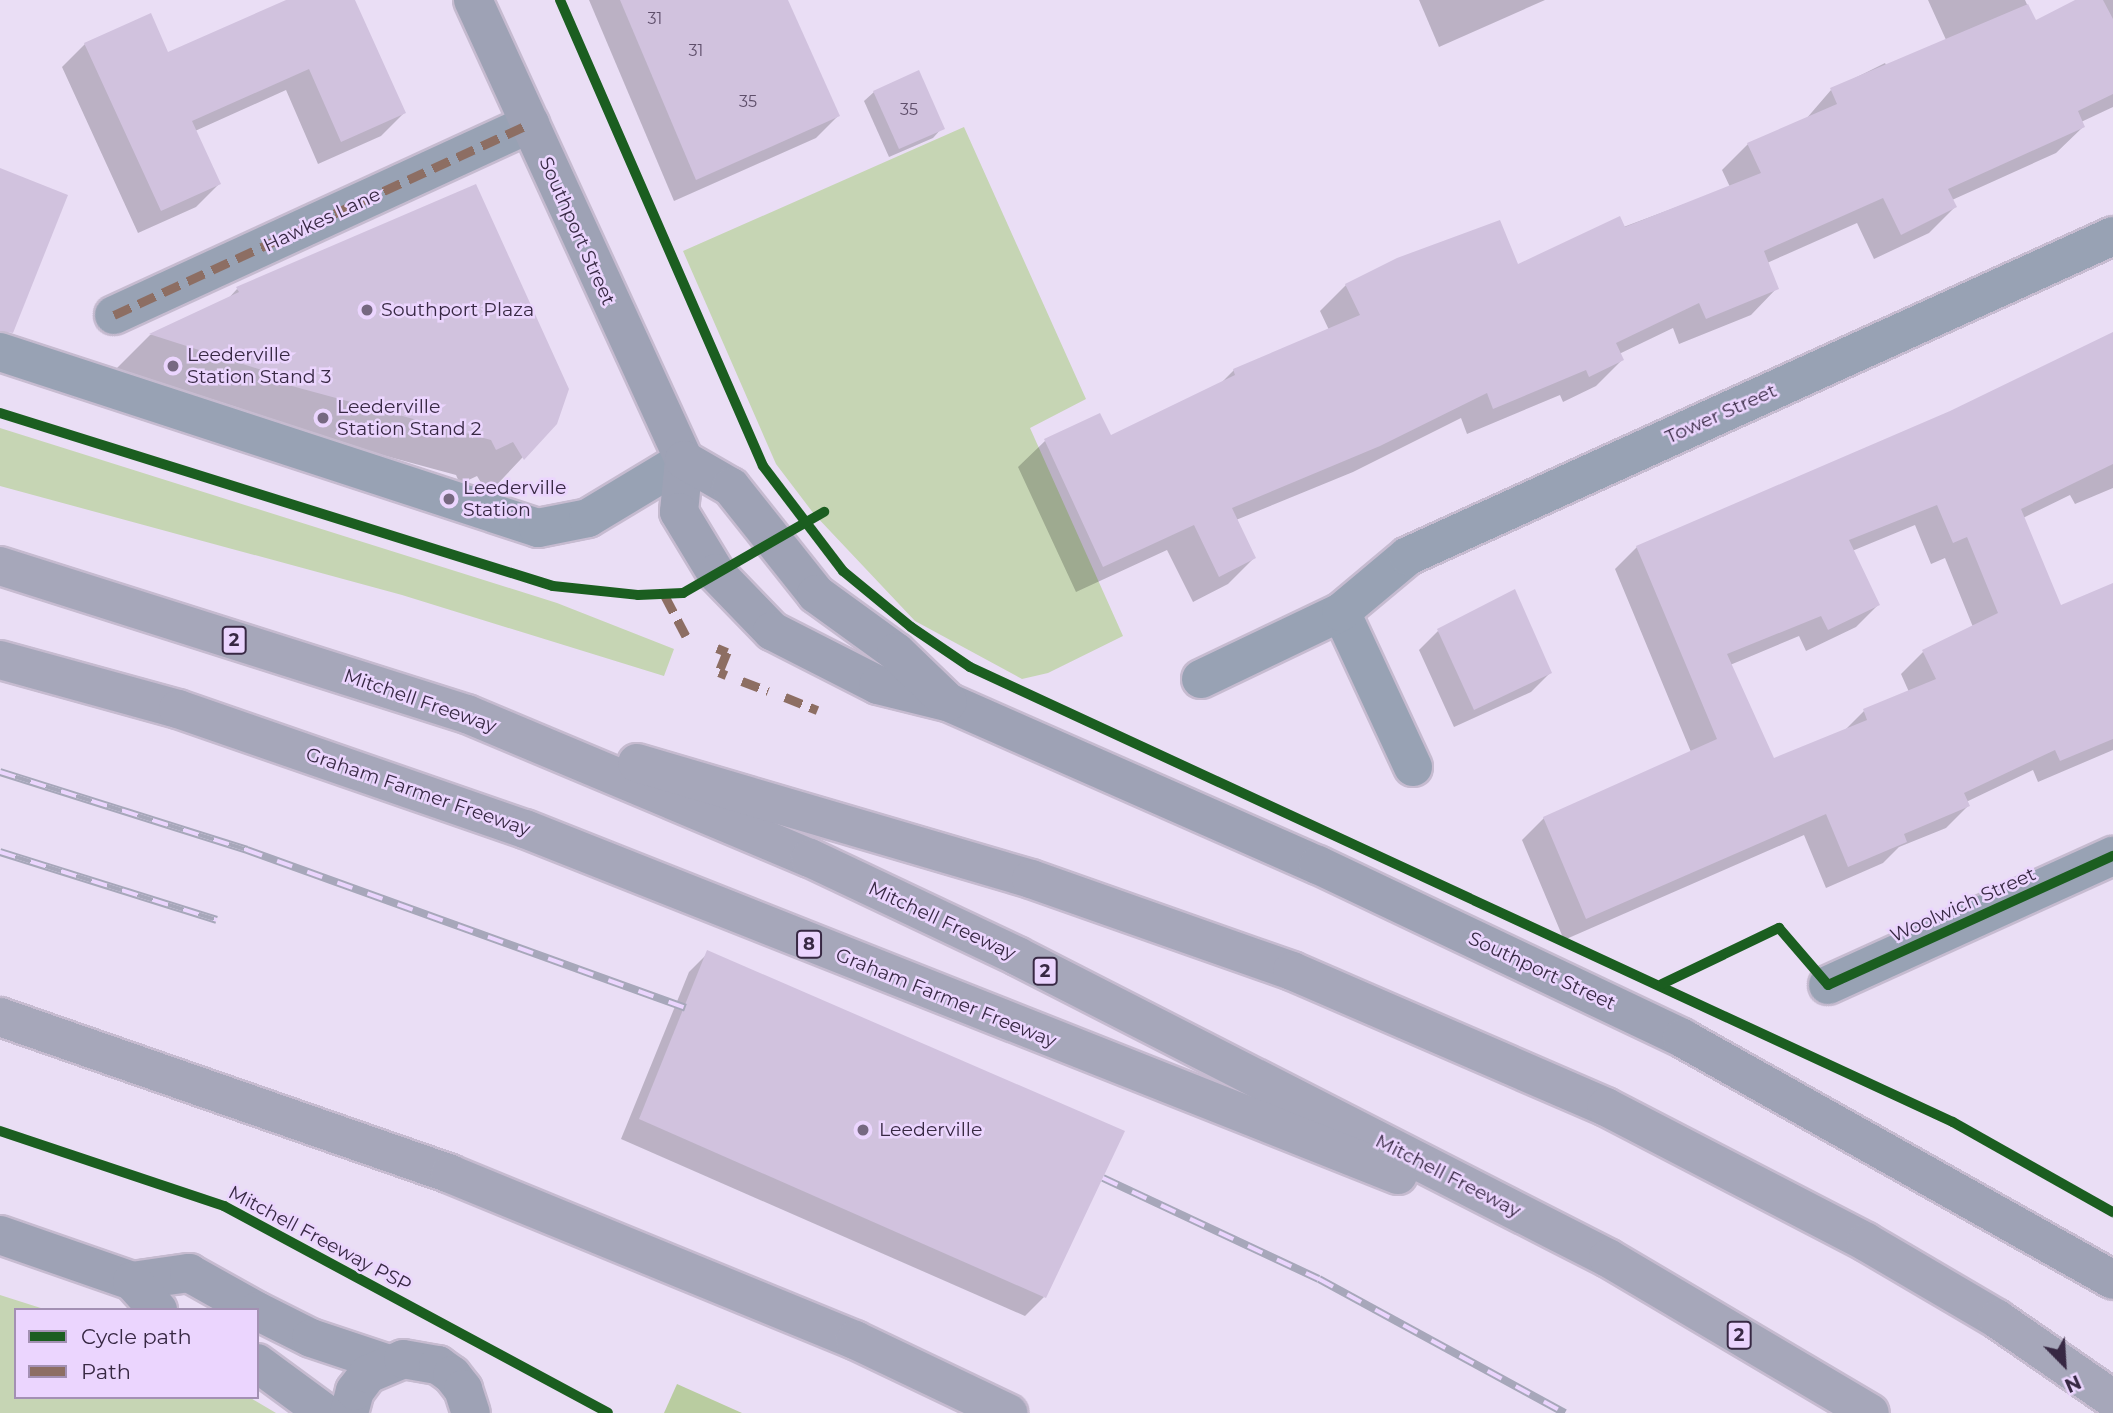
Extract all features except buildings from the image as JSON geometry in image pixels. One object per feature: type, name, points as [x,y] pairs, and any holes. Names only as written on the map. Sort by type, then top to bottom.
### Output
[{"type":"highway","name":"Mitchell Freeway","points":[[0,566],[467,713],[810,858],[1005,950],[1608,1258],[1870,1413]]},
{"type":"highway","name":"Graham Farmer Freeway","points":[[0,660],[178,709],[525,829],[1608,1258]]},
{"type":"highway","points":[[467,713],[1031,879],[1292,971],[1606,1107],[1854,1235],[1997,1319],[2113,1399]]},
{"type":"highway","points":[[0,1017],[450,1174],[855,1340],[1009,1413]]},
{"type":"main road","name":"Southport Street","points":[[474,0],[684,460],[679,512],[716,573],[772,631],[878,685],[950,703],[1318,865],[1682,1038],[2113,1280]]},
{"type":"main road","name":"Southport Street","points":[[684,460],[731,486],[816,594],[896,652],[950,703]]},
{"type":"main road","points":[[0,1235],[132,1281],[189,1273],[252,1308]]},
{"type":"main road","points":[[132,1281],[156,1308]]},
{"type":"main road","points":[[259,1312],[311,1338],[386,1363]]},
{"type":"main road","points":[[349,1413],[355,1391],[368,1374],[386,1363],[412,1359],[438,1365],[458,1382],[477,1410]]},
{"type":"main road","points":[[259,1364],[325,1413]]},
{"type":"street","name":"Hawkes Lane","points":[[131,301],[530,124]]},
{"type":"street","name":"Tower Street","points":[[1201,679],[1340,612],[1408,556],[2113,236]]},
{"type":"street","points":[[0,352],[538,528],[589,519],[684,460]]},
{"type":"street","points":[[1340,612],[1413,767]]},
{"type":"street","name":"Woolwich Street","points":[[1828,985],[2113,856]]},
{"type":"green space","points":[[964,127],[1086,399],[1030,428],[1123,636],[1048,673],[1022,679],[915,621],[814,514],[776,464],[683,251]]},
{"type":"green space","points":[[0,428],[557,603],[674,649],[664,676],[402,595],[0,486]]},
{"type":"green space","points":[[0,1295],[41,1308],[14,1308],[14,1399],[252,1399],[276,1413],[0,1413]]},
{"type":"green space","points":[[677,1384],[742,1413],[664,1413]]},
{"type":"railway","points":[[0,772],[247,850],[685,1008]]},
{"type":"railway","points":[[0,852],[217,920]]},
{"type":"railway","points":[[1103,1178],[1319,1279],[1565,1413]]},
{"type":"marked path","points":[[114,315],[530,124]]},
{"type":"marked path","points":[[665,596],[686,636]]},
{"type":"marked path","points":[[717,648],[727,652],[719,672],[726,675]]},
{"type":"marked path","points":[[742,681],[768,691]]},
{"type":"marked path","points":[[785,697],[817,710]]},
{"type":"cycle path","points":[[560,0],[763,466],[843,571],[911,627],[970,667],[1953,1122],[2113,1212]]},
{"type":"cycle path","points":[[0,413],[553,586],[638,595],[683,593],[824,512]]},
{"type":"cycle path","points":[[1662,984],[1779,928],[1828,985],[2113,856]]},
{"type":"cycle path","name":"Mitchell Freeway PSP","points":[[0,1131],[224,1206],[608,1413]]},
{"type":"place","name":"Southport Plaza","points":[[367,310]]},
{"type":"place","name":"Leederville Station Stand 3","points":[[173,366]]},
{"type":"place","name":"Leederville Station Stand 2","points":[[323,418]]},
{"type":"place","name":"Leederville Station","points":[[449,499]]},
{"type":"place","name":"Leederville","points":[[863,1130]]}]
